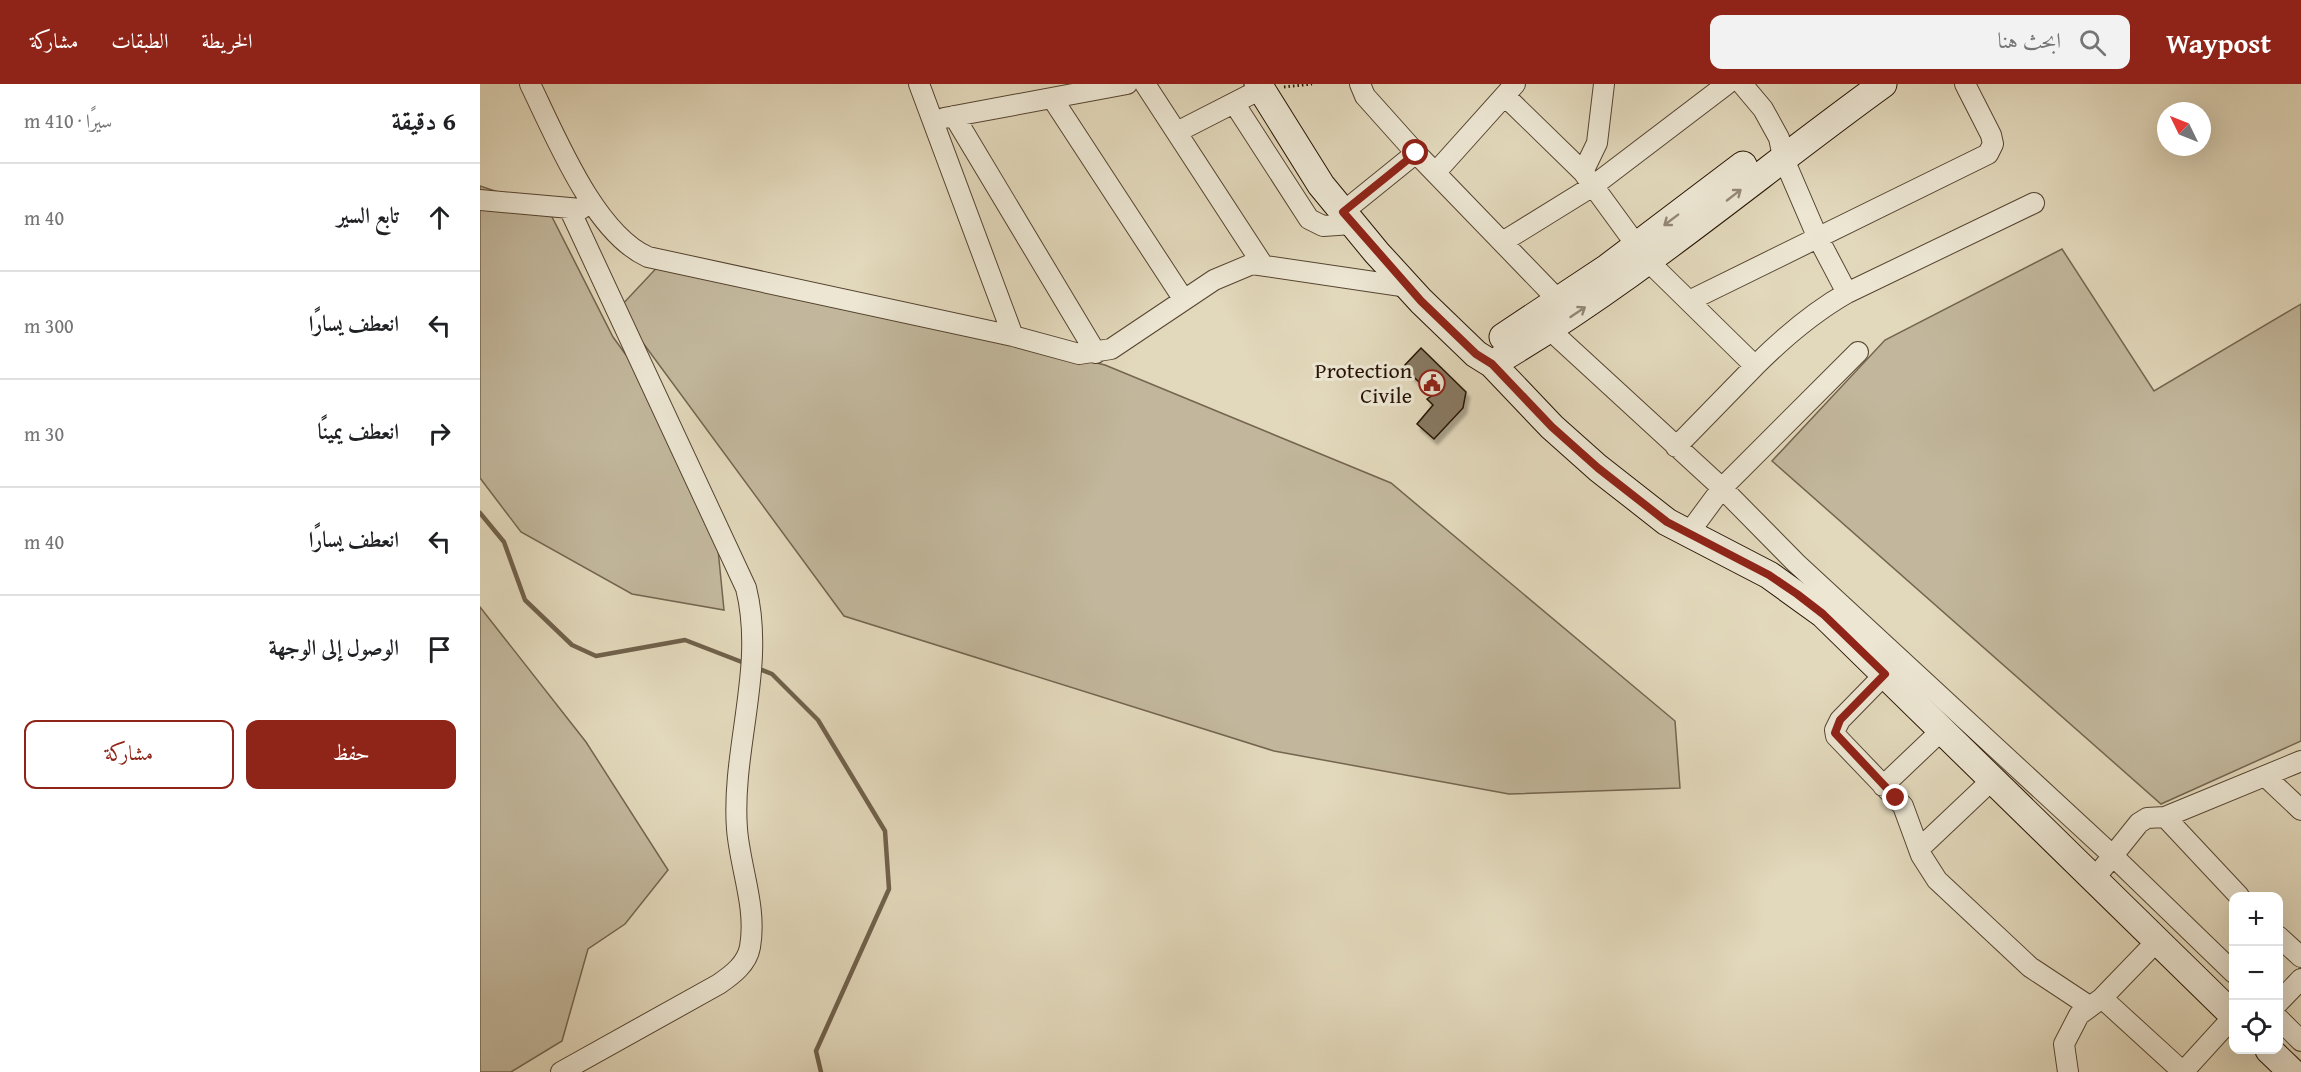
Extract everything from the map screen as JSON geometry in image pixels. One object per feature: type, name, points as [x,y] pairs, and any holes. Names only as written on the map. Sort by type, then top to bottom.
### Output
[{"type":"main road","points":[[1484,359],[1550,330],[1613,276],[1781,147],[1852,84]]},
{"type":"main road","points":[[1781,147],[1882,84]]},
{"type":"main road","points":[[1260,87],[1321,185],[1348,218],[1408,287],[1552,427],[1641,503],[1688,534],[1769,575],[1814,608],[1854,630],[1885,674],[2229,1011]]},
{"type":"main road","points":[[1484,359],[1559,301],[1613,276]]},
{"type":"main road","points":[[2273,1054],[2292,1072]]},
{"type":"street","points":[[530,84],[574,173],[610,228],[626,244],[648,257],[1013,336],[1079,354],[1096,353],[1124,342],[1184,300],[1240,267],[1263,265],[1408,287]]},
{"type":"street","points":[[933,120],[1046,94],[1127,84]]},
{"type":"street","points":[[1145,84],[1263,265]]},
{"type":"street","points":[[1360,84],[1365,96],[1416,153],[1504,241],[1559,301]]},
{"type":"street","points":[[1588,179],[1597,143],[1604,84]]},
{"type":"street","points":[[1504,241],[1588,179],[1726,84]]},
{"type":"street","points":[[1742,84],[1763,109],[1817,236],[1847,293]]},
{"type":"street","points":[[1689,301],[1817,236],[1980,159],[1992,150],[1994,144],[1991,135],[1965,84]]},
{"type":"street","points":[[1177,132],[1260,87]]},
{"type":"street","points":[[926,89],[933,120],[1013,336]]},
{"type":"street","points":[[1436,172],[1510,90],[1588,179],[1643,254],[1755,366]]},
{"type":"street","points":[[1046,94],[1184,300]]},
{"type":"street","points":[[1234,103],[1310,219],[1323,226],[1348,218],[1416,153]]},
{"type":"street","points":[[954,116],[1096,353]]},
{"type":"street","points":[[480,200],[598,210]]},
{"type":"street","points":[[1676,447],[1787,334],[1816,311],[1847,293],[2034,203]]},
{"type":"street","points":[[561,1072],[719,984],[735,972],[746,960],[750,949],[752,911],[737,832],[736,804],[746,714],[752,627],[749,600],[740,571],[569,208]]},
{"type":"street","points":[[1550,330],[1722,488],[1796,563],[1854,630],[2112,855],[2229,964]]},
{"type":"street","points":[[1688,534],[1722,488],[1858,352]]},
{"type":"street","points":[[1885,674],[1840,720],[1835,733],[1907,813],[1919,849],[1938,880],[2036,971],[2095,1002],[2183,1072],[2229,1021]]},
{"type":"street","points":[[1883,786],[1942,729]]},
{"type":"street","points":[[2094,879],[2139,823],[2147,818],[2165,817],[2301,761]]},
{"type":"street","points":[[2265,776],[2301,810]]},
{"type":"street","points":[[1919,849],[1993,779]]},
{"type":"street","points":[[2165,817],[2234,892]]},
{"type":"street","points":[[2068,1072],[2064,1044],[2079,1015],[2157,941]]},
{"type":"street","points":[[2210,993],[2229,966]]},
{"type":"street","points":[[2281,1000],[2301,979]]},
{"type":"street","points":[[2283,1023],[2301,1041]]},
{"type":"shaded area","points":[[480,186],[548,209],[613,337],[663,406],[713,499],[724,610],[632,594],[521,532],[480,478]]},
{"type":"shaded area","points":[[2062,249],[2154,391],[2301,304],[2301,741],[2161,804],[1772,461],[1885,340]]},
{"type":"shaded area","points":[[664,260],[1105,365],[1391,483],[1675,721],[1680,788],[1509,794],[1274,751],[844,616],[618,309]]},
{"type":"shaded area","points":[[480,607],[586,742],[668,870],[625,924],[588,949],[562,1041],[511,1072],[480,1072]]},
{"type":"building","points":[[1421,348],[1466,392],[1463,408],[1434,439],[1417,424],[1433,405],[1427,399],[1433,395],[1403,367]]},
{"type":"waterway","points":[[480,513],[504,542],[525,600],[572,645],[596,656],[685,640],[747,664]]},
{"type":"waterway","points":[[757,668],[772,674],[818,720],[885,831],[889,889],[816,1051],[821,1072]]},
{"type":"place","name":"Protection Civile","points":[[1432,383]]},
{"type":"route","points":[[1416,153],[1343,212],[1421,301],[1476,354],[1492,364],[1552,427],[1598,468],[1667,522],[1769,575],[1797,594],[1823,614],[1885,674],[1840,720],[1835,733],[1852,754],[1896,798]]}]
